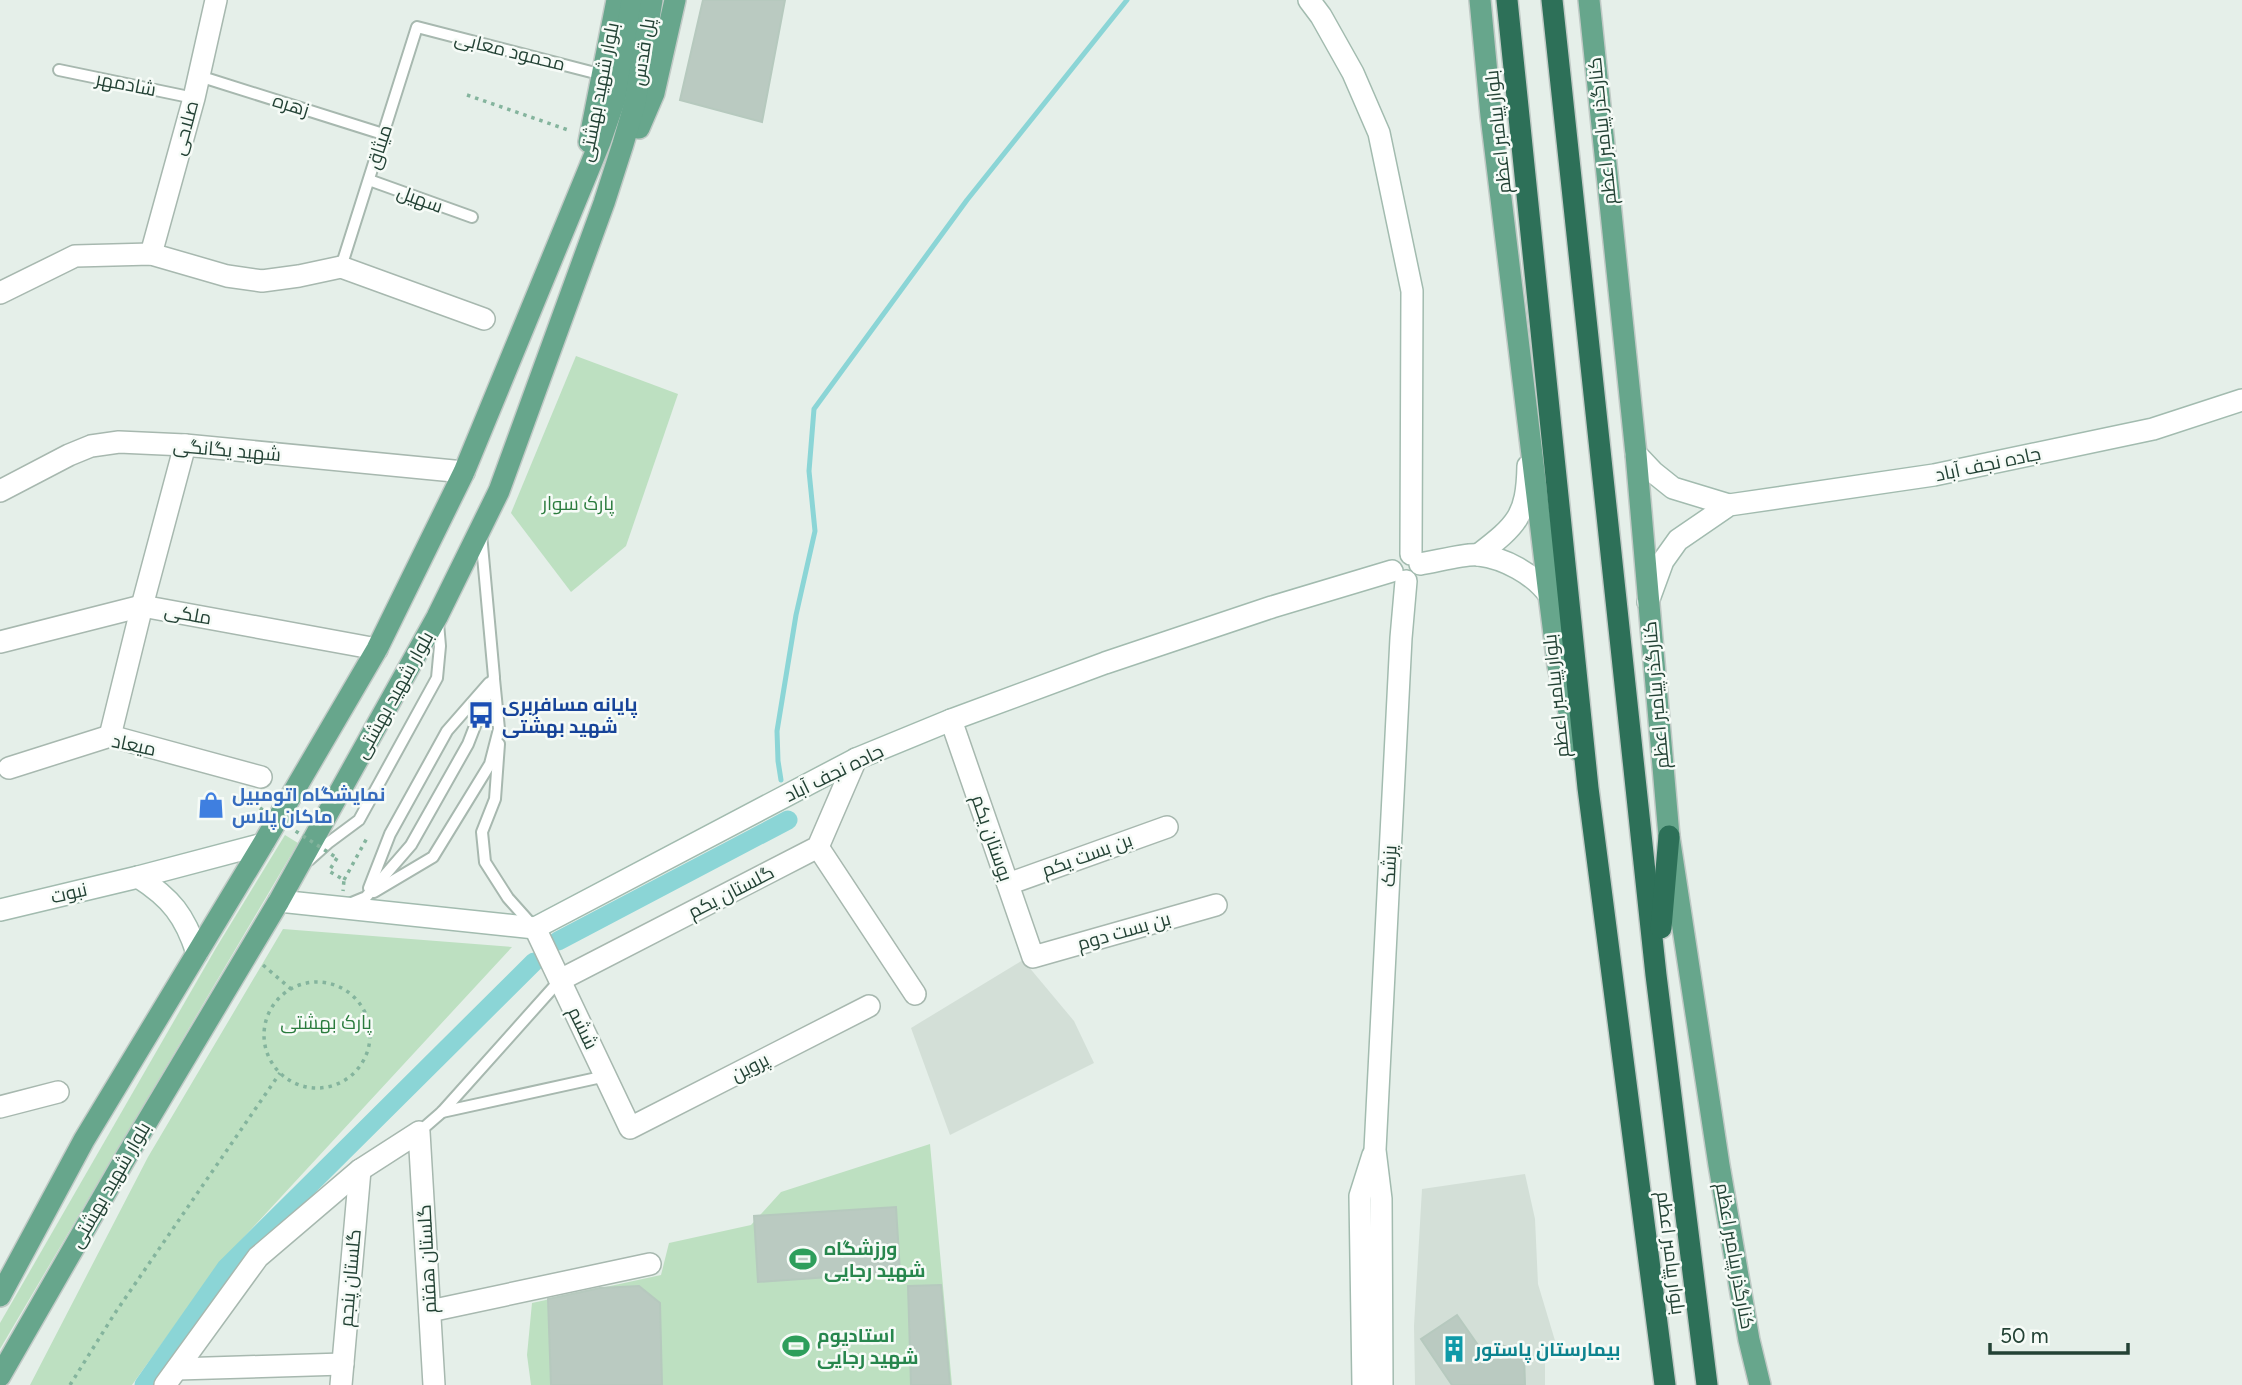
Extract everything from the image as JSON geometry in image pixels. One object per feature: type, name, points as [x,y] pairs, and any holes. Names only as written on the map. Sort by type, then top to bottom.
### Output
[{"type":"highway","name":"بلوار پیامبر اعظم","points":[[1507,0],[1588,788],[1665,1385]]},
{"type":"highway","name":"بلوار پیامبر اعظم","points":[[1552,0],[1656,975],[1707,1385]]},
{"type":"highway","points":[[1656,975],[1669,836]]},
{"type":"main road","name":"بلوار شهید بهشتی","points":[[581,184],[617,0]]},
{"type":"main road","name":"پل قدس","points":[[625,101],[632,0]]},
{"type":"main road","name":"پل قدس","points":[[625,101],[652,0]]},
{"type":"main road","name":"بلوار شهید بهشتی","points":[[0,1377],[126,1157],[279,901],[437,617],[499,491],[604,203],[654,93],[675,0]]},
{"type":"main road","points":[[1474,0],[1482,32]]},
{"type":"main road","points":[[1480,0],[1528,436],[1558,666],[1588,788]]},
{"type":"main road","name":"کنارگذر پیامبر اعظم","points":[[1589,0],[1636,454],[1669,836],[1719,1165],[1749,1340],[1760,1385]]},
{"type":"main road","name":"بلوار شهید بهشتی","points":[[0,1296],[84,1140],[377,649],[464,472],[581,184],[600,142],[625,101]]},
{"type":"main road","name":"بلوار شهید بهشتی","points":[[604,203],[625,101]]},
{"type":"street","name":"صلاحی","points":[[151,254],[194,97],[216,0]]},
{"type":"street","points":[[1309,0],[1353,73],[1379,132],[1412,291],[1415,559]]},
{"type":"street","points":[[0,293],[75,256],[151,254],[227,276],[262,281],[341,267],[484,319]]},
{"type":"street","name":"جاده نجف آباد","points":[[1730,505],[1934,475],[2153,429],[2242,400]]},
{"type":"street","points":[[1478,555],[1501,537],[1516,520],[1525,504],[1528,436]]},
{"type":"street","name":"شهید یگانگی","points":[[0,491],[91,446],[119,442],[185,445],[464,472]]},
{"type":"street","points":[[110,736],[185,445]]},
{"type":"street","points":[[1636,454],[1673,488],[1730,505]]},
{"type":"street","points":[[1648,602],[1663,561],[1678,540],[1730,505]]},
{"type":"street","points":[[1399,576],[1391,566],[1395,558],[1402,553],[1415,559],[1478,555],[1518,568],[1541,583],[1549,594]]},
{"type":"street","name":"جاده نجف آباد","points":[[535,928],[856,760],[951,720],[1105,663],[1272,607],[1399,576]]},
{"type":"street","name":"پزشک","points":[[1382,1385],[1381,1199],[1375,1150],[1401,638],[1399,576]]},
{"type":"street","name":"ملکی","points":[[0,642],[142,606],[377,649]]},
{"type":"street","name":"بوستان یکم","points":[[951,720],[1033,957]]},
{"type":"street","name":"میعاد","points":[[9,768],[110,736],[261,777]]},
{"type":"street","points":[[856,760],[818,847],[915,994]]},
{"type":"street","name":"بن بست یکم","points":[[1008,884],[1167,827]]},
{"type":"street","name":"نبوت","points":[[0,909],[263,844]]},
{"type":"street","name":"گلستان یکم","points":[[560,980],[818,847]]},
{"type":"street","points":[[138,877],[159,891],[177,908],[189,929],[197,953]]},
{"type":"street","points":[[279,901],[535,928]]},
{"type":"street","name":"بن بست دوم","points":[[1033,957],[1216,905]]},
{"type":"street","name":"ششم","points":[[535,928],[630,1128]]},
{"type":"street","name":"پروین","points":[[630,1128],[869,1006]]},
{"type":"street","points":[[0,1107],[58,1092]]},
{"type":"street","points":[[171,1377],[258,1257],[360,1170],[419,1132]]},
{"type":"street","name":"گلستان هفتم","points":[[419,1132],[434,1385]]},
{"type":"street","name":"پزشک","points":[[1363,1385],[1360,1196],[1375,1150]]},
{"type":"street","name":"گلستان پنجم","points":[[342,1374],[360,1170]]},
{"type":"street","points":[[430,1311],[650,1264]]},
{"type":"street","points":[[171,1377],[342,1374]]},
{"type":"lane","name":"محمود معابی","points":[[417,27],[603,75]]},
{"type":"lane","name":"میثاق","points":[[341,267],[417,27]]},
{"type":"lane","name":"شادمهر","points":[[59,70],[194,97]]},
{"type":"lane","name":"زهره","points":[[199,76],[383,134]]},
{"type":"lane","name":"سهیل","points":[[369,180],[472,218]]},
{"type":"lane","points":[[481,527],[499,729],[495,799],[482,832],[485,862],[508,898],[535,928]]},
{"type":"lane","points":[[294,874],[328,843],[359,820],[437,678],[440,646],[437,617]]},
{"type":"lane","points":[[366,897],[390,834],[447,731],[494,677]]},
{"type":"lane","points":[[366,897],[411,845],[468,744],[494,677]]},
{"type":"lane","points":[[340,908],[366,897],[433,857],[490,764],[499,729]]},
{"type":"lane","points":[[419,1132],[442,1112],[560,980]]},
{"type":"lane","points":[[442,1112],[606,1076]]},
{"type":"path","points":[[467,95],[590,137]]},
{"type":"path","points":[[260,808],[337,858],[329,871]]},
{"type":"path","points":[[344,880],[367,838]]},
{"type":"path","points":[[246,956],[262,964],[290,989]]},
{"type":"path","points":[[323,982],[339,987],[353,996],[363,1009],[369,1025],[365,1058],[355,1072],[342,1082],[309,1088],[293,1083],[280,1073],[270,1060],[264,1045],[264,1028],[268,1013],[290,989],[306,983],[323,982]]},
{"type":"path","points":[[70,1385],[115,1313],[280,1073]]},
{"type":"shaded area","points":[[1023,960],[1074,1021],[1094,1063],[950,1135],[911,1028]]},
{"type":"shaded area","points":[[1525,1174],[1535,1219],[1538,1284],[1556,1344],[1545,1359],[1545,1385],[1415,1385],[1414,1326],[1422,1189]]},
{"type":"green space","name":"پارک سوار","points":[[576,356],[678,394],[626,546],[571,592],[511,513]]},
{"type":"green space","points":[[285,835],[298,843],[0,1349],[0,1323],[216,948]]},
{"type":"green space","name":"پارک بهشتی","points":[[283,929],[512,947],[219,1264],[132,1385],[30,1385],[148,1157]]},
{"type":"green space","name":"ورزشگاه شهید رجایی","points":[[930,1144],[952,1385],[531,1385],[527,1355],[532,1303],[661,1275],[669,1243],[751,1225],[781,1192]]},
{"type":"building","points":[[703,0],[785,0],[762,122],[680,100]]},
{"type":"building","points":[[896,1207],[900,1272],[758,1282],[754,1216]]},
{"type":"building","points":[[941,1285],[950,1385],[911,1385],[908,1286]]},
{"type":"building","points":[[639,1286],[660,1303],[662,1385],[551,1385],[548,1299],[600,1288]]},
{"type":"building","name":"بیمارستان پاستور","points":[[1457,1315],[1485,1355],[1499,1344],[1524,1354],[1525,1385],[1452,1385],[1421,1339]]},
{"type":"waterway","points":[[781,780],[777,731],[796,615],[815,531],[809,471],[814,409],[967,200],[1127,0]]},
{"type":"waterway","points":[[787,814],[788,820]]},
{"type":"waterway","points":[[558,941],[788,820]]},
{"type":"waterway","points":[[144,1385],[226,1268],[534,962]]},
{"type":"place","name":"پایانه مسافربری شهید بهشتی","points":[[481,715]]},
{"type":"place","name":"نمایشگاه اتومبیل ماکان پلاس","points":[[211,805]]},
{"type":"place","name":"ورزشگاه شهید رجایی","points":[[803,1259]]},
{"type":"place","name":"استادیوم شهید رجایی","points":[[796,1346]]},
{"type":"place","name":"بیمارستان پاستور","points":[[1454,1349]]}]
